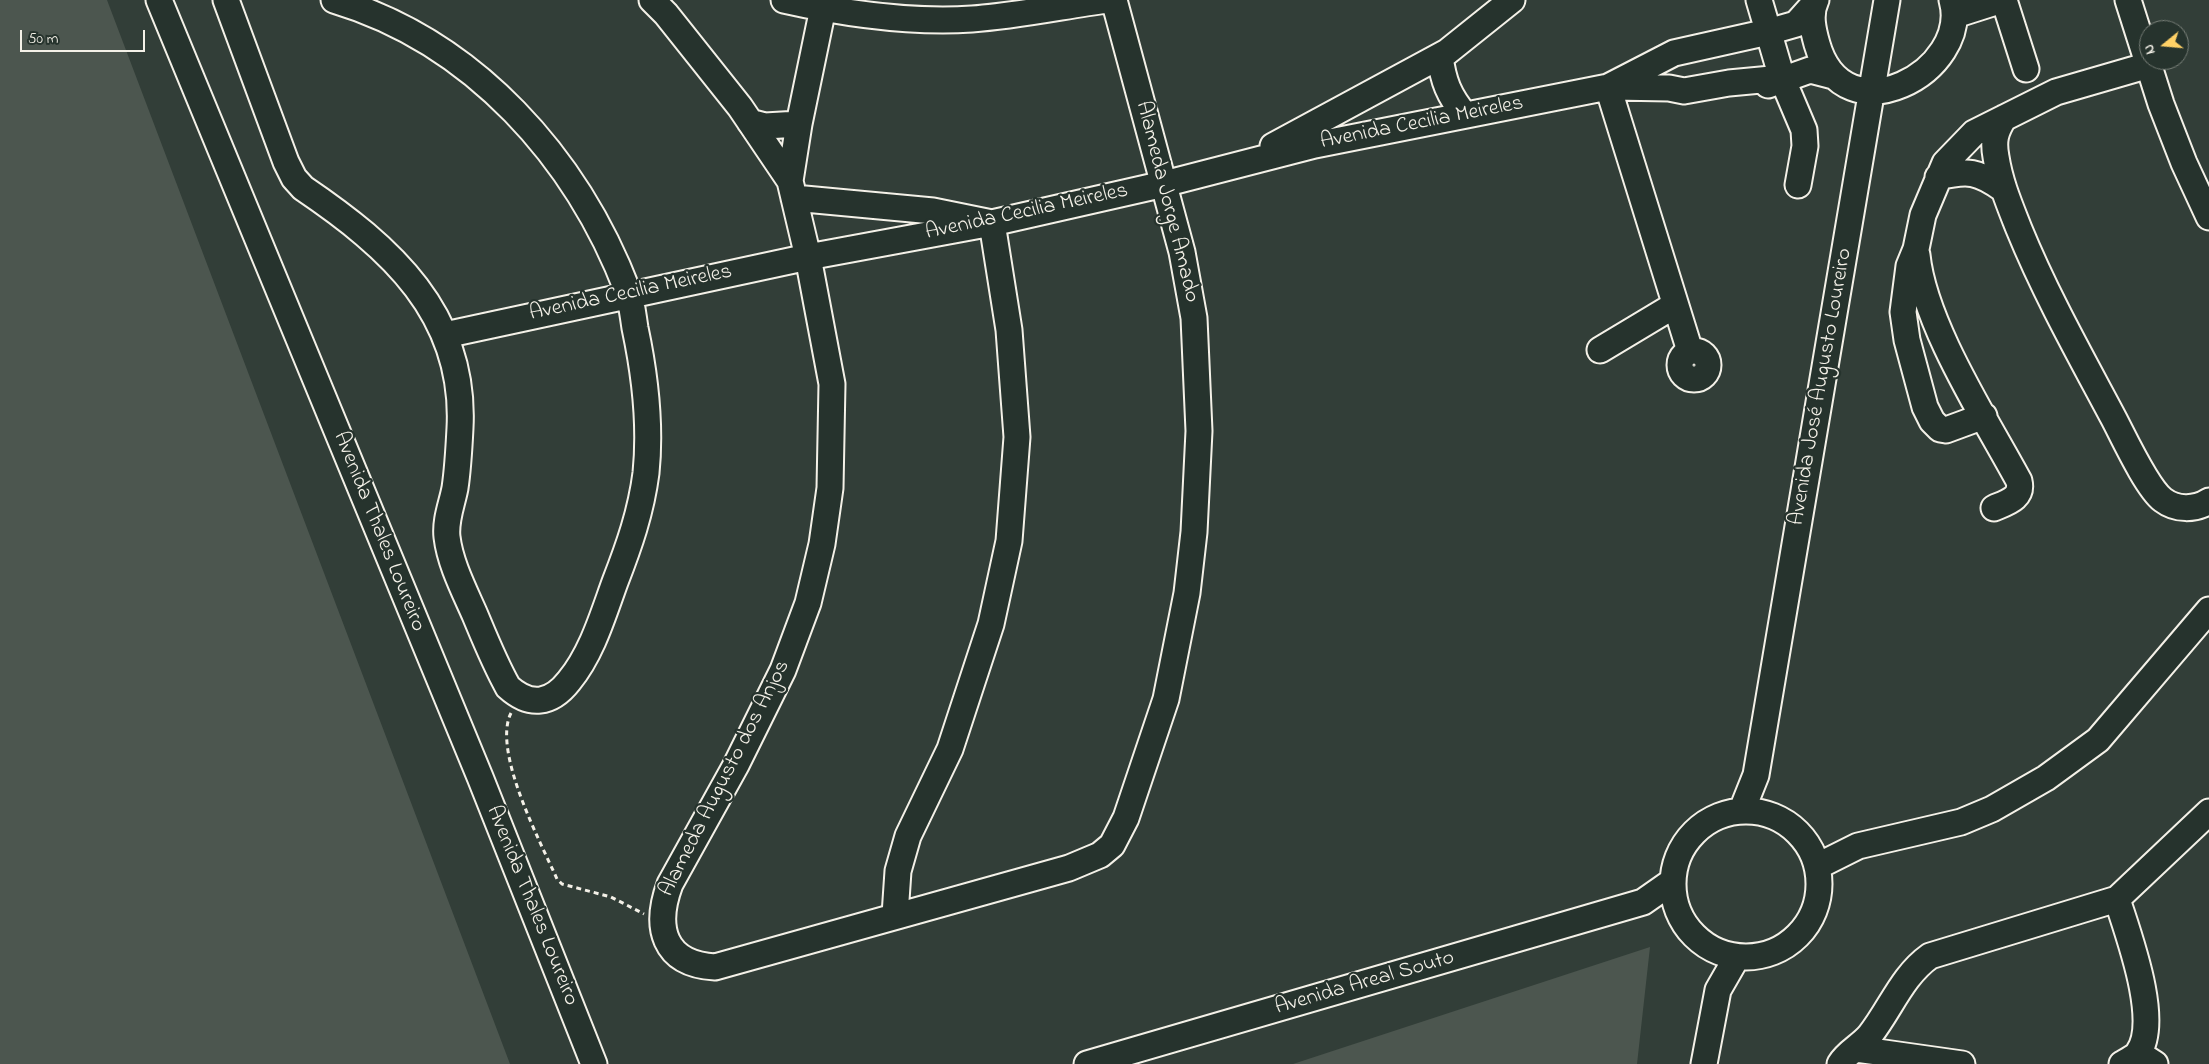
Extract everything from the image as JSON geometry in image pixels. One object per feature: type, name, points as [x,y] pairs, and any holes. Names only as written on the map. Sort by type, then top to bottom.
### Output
[{"type":"street","name":"Avenida Thales Loureiro","points":[[160,0],[480,777],[594,1064]]},
{"type":"street","points":[[226,0],[286,162],[294,178],[303,188],[385,250],[419,289],[445,334],[456,374],[461,412],[458,464],[448,518],[447,536],[461,584],[499,672],[508,687],[519,697],[535,701],[550,698],[561,691],[576,673],[596,632],[636,529],[646,472],[648,418],[642,360],[629,294],[605,241],[565,171],[520,116],[490,87],[436,47],[370,12],[334,0]]},
{"type":"street","points":[[784,0],[893,19],[973,19],[1108,0]]},
{"type":"street","name":"Alameda Jorge Amado","points":[[1112,845],[1126,818],[1166,699],[1187,594],[1194,532],[1199,431],[1194,318],[1182,252],[1114,0]]},
{"type":"street","points":[[1237,165],[1440,56],[1512,0]]},
{"type":"street","points":[[1759,0],[1782,78],[1804,130],[1805,146],[1798,184]]},
{"type":"street","name":"Avenida José Augusto Loureiro","points":[[1742,810],[1756,775],[1873,92],[1887,0]]},
{"type":"street","points":[[1815,2],[1813,30],[1822,60],[1833,76],[1850,89],[1873,92],[1908,82],[1924,72],[1946,45],[1952,30],[1953,8],[2003,0],[2026,69]]},
{"type":"street","points":[[2128,0],[2139,34]]},
{"type":"street","points":[[1725,64],[1768,32],[1796,24],[1815,2]]},
{"type":"street","name":"Alameda Augusto dos Anjos","points":[[666,5],[750,122],[792,190],[808,257],[832,384],[830,488],[822,544],[808,603],[783,670],[736,765],[670,884],[662,904],[661,926],[666,940],[673,951],[686,960],[701,966],[715,966],[1069,868],[1100,855],[1112,845]]},
{"type":"street","name":"Alameda Augusto dos Anjos","points":[[792,190],[799,124],[823,8]]},
{"type":"street","name":"Avenida Cecilia Meireles","points":[[1608,87],[1674,53],[1725,64]]},
{"type":"street","points":[[1440,56],[1445,85],[1452,100],[1465,115]]},
{"type":"street","points":[[1725,64],[1746,65],[1782,78],[1810,70],[1833,76]]},
{"type":"street","name":"Avenida Cecilia Meireles","points":[[445,334],[808,257],[992,223],[1164,184],[1315,145],[1608,87],[1669,88],[1682,80],[1725,64]]},
{"type":"street","points":[[1984,416],[1946,430],[1940,429],[1932,421],[1925,407],[1907,340],[1903,312],[1909,266],[1916,249],[1923,215],[1938,177],[1952,154],[1974,133],[2056,92],[2139,68]]},
{"type":"street","points":[[2151,70],[2161,104],[2184,163],[2209,217]]},
{"type":"street","points":[[1608,87],[1690,351]]},
{"type":"street","points":[[2004,118],[1995,134],[1996,158],[2003,189],[2036,271],[2144,474],[2161,498],[2173,506],[2197,507],[2209,501]]},
{"type":"street","points":[[750,122],[765,126],[799,124]]},
{"type":"street","points":[[1938,177],[1965,173],[1984,175],[2003,189]]},
{"type":"street","points":[[792,190],[933,211],[992,223],[1009,330],[1017,437],[1009,541],[991,624],[950,749],[908,836],[898,871],[895,915]]},
{"type":"street","points":[[1916,249],[1919,275],[1930,307],[1956,363],[2019,481],[2021,489],[2012,500],[1994,508]]},
{"type":"street","points":[[1600,350],[1676,305]]},
{"type":"street","points":[[1813,855],[1961,822],[1992,809],[2069,762],[2098,740],[2209,610]]},
{"type":"street","points":[[1756,775],[1771,814]]},
{"type":"street","points":[[1742,810],[1771,814],[1792,826],[1813,855],[1820,882],[1819,897],[1807,926],[1783,948],[1769,954],[1738,957],[1711,948],[1694,935],[1677,908],[1673,881],[1677,860],[1686,840],[1702,825],[1720,814],[1742,810]]},
{"type":"street","points":[[1848,1057],[1870,1035],[1909,975],[1930,956],[2118,899],[2209,812]]},
{"type":"street","name":"Avenida Areal Souto","points":[[1087,1064],[1392,977],[1644,902],[1673,881]]},
{"type":"street","points":[[2118,899],[2144,989],[2146,1012],[2144,1034],[2138,1060]]},
{"type":"street","name":"Avenida Areal Souto","points":[[1644,902],[1677,908]]},
{"type":"street","points":[[1704,1064],[1718,990],[1711,948]]},
{"type":"street","points":[[1718,990],[1738,957]]},
{"type":"street","points":[[1848,1057],[1962,1064]]},
{"type":"path","points":[[519,697],[506,723],[505,740],[509,760],[520,793],[557,879],[562,884],[611,897],[633,908],[661,926]]},
{"type":"shaded area","points":[[0,0],[107,0],[510,1064],[0,1064]]},
{"type":"shaded area","points":[[1650,947],[1637,1064],[1293,1064]]}]
